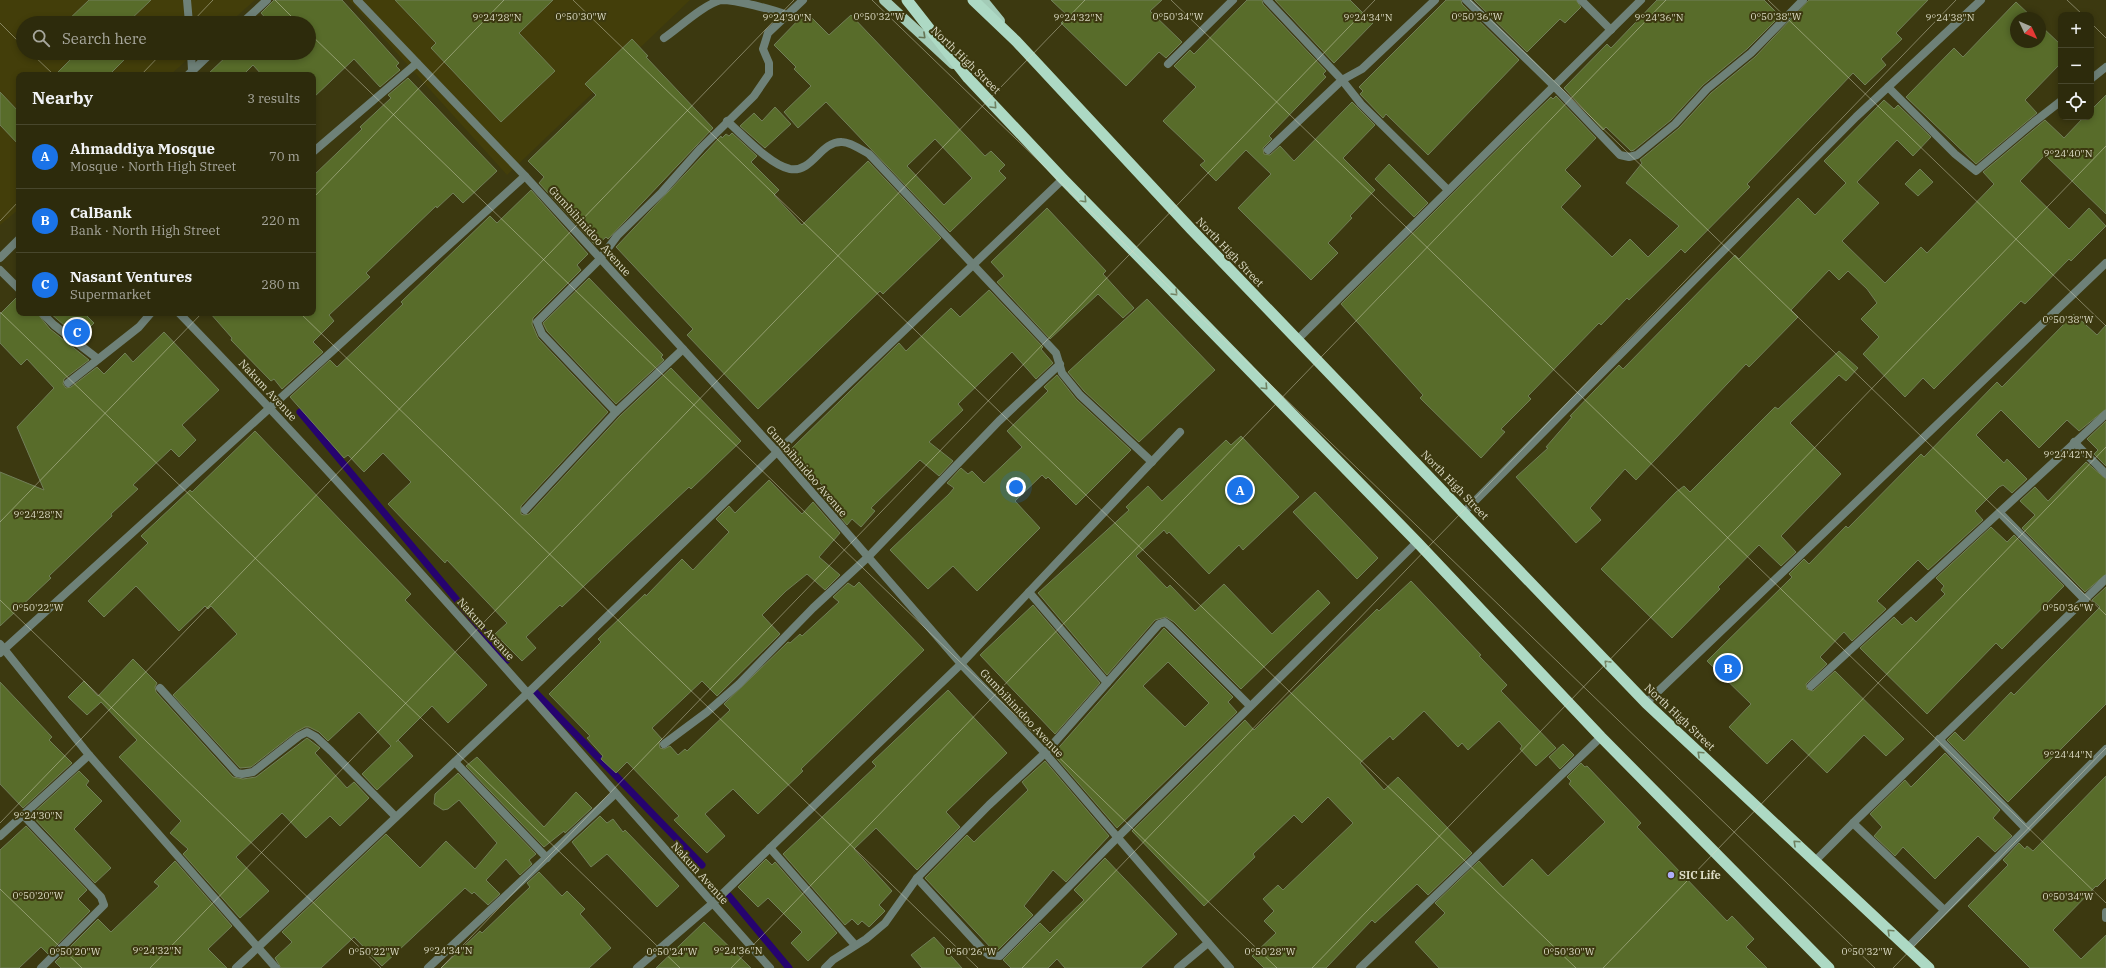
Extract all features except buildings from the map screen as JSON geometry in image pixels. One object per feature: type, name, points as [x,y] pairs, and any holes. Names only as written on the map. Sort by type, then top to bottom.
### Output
[{"type":"highway","points":[[907,0],[968,78]]},
{"type":"highway","points":[[973,0],[1016,41]]},
{"type":"highway","name":"North High Street","points":[[1016,41],[1190,229],[1464,512],[1646,703],[1929,968]]},
{"type":"highway","name":"North High Street","points":[[968,78],[1063,179],[1417,542],[1601,738],[1829,968]]},
{"type":"main road","name":"North High Street","points":[[884,0],[968,78]]},
{"type":"main road","name":"North High Street","points":[[983,0],[1016,41]]},
{"type":"street","points":[[187,0],[188,16]]},
{"type":"street","points":[[250,16],[267,0]]},
{"type":"street","name":"Gumbihinidoo Avenue","points":[[357,0],[525,176],[777,452],[961,664],[1045,753],[1230,968]]},
{"type":"street","points":[[664,38],[708,6],[722,0],[753,3],[787,14]]},
{"type":"street","points":[[616,412],[542,334],[537,322],[600,259],[617,236],[662,192],[728,121],[754,96],[769,74],[769,63],[763,49],[768,33],[803,0]]},
{"type":"street","points":[[1168,64],[1233,0]]},
{"type":"street","points":[[1267,0],[1342,80],[1361,104],[1448,190]]},
{"type":"street","points":[[1268,150],[1342,80],[1362,69],[1434,0]]},
{"type":"street","points":[[1466,0],[1554,86],[1620,154],[1629,157],[1637,155],[1675,124],[1708,89],[1751,53],[1803,0]]},
{"type":"street","points":[[1581,0],[1611,30]]},
{"type":"street","points":[[1297,340],[1641,0]]},
{"type":"street","points":[[1464,512],[1856,117],[1981,0]]},
{"type":"street","points":[[190,72],[191,60]]},
{"type":"street","points":[[191,72],[204,60]]},
{"type":"street","points":[[316,149],[417,63]]},
{"type":"street","points":[[2094,76],[2106,66]]},
{"type":"street","points":[[1888,87],[1955,154],[1976,171],[2058,103]]},
{"type":"street","points":[[728,121],[772,160],[789,169],[799,170],[812,162],[832,142],[843,142],[870,154],[973,266],[1056,353],[1062,373],[1080,395],[1152,462]]},
{"type":"street","points":[[276,968],[89,755],[1,648],[271,408],[525,176]]},
{"type":"street","points":[[236,968],[455,762],[1063,179]]},
{"type":"street","points":[[0,258],[16,242]]},
{"type":"street","points":[[1646,703],[2106,263]]},
{"type":"street","points":[[0,270],[16,286]]},
{"type":"street","points":[[45,316],[98,360]]},
{"type":"street","points":[[68,383],[140,327],[149,316]]},
{"type":"street","name":"Nakum Avenue","points":[[182,316],[271,408],[528,692],[615,794],[770,968]]},
{"type":"street","points":[[525,510],[616,412],[683,349]]},
{"type":"street","points":[[664,744],[707,712],[728,694],[813,608],[868,557],[999,421],[1060,364]]},
{"type":"street","points":[[1811,686],[2000,514],[2074,442],[2106,414]]},
{"type":"street","points":[[638,968],[713,903],[961,664],[1180,432]]},
{"type":"street","points":[[2074,442],[2106,474]]},
{"type":"street","points":[[2000,514],[2085,600]]},
{"type":"street","points":[[917,878],[983,950],[989,955],[1000,956],[1118,837],[1417,542]]},
{"type":"street","points":[[1815,861],[1939,739],[2106,579]]},
{"type":"street","points":[[1029,592],[1107,683]]},
{"type":"street","points":[[825,968],[833,960],[866,939],[885,923],[917,878],[989,805],[1045,753],[1159,624],[1165,622],[1250,706]]},
{"type":"street","points":[[160,688],[237,773],[242,774],[253,772],[299,736],[307,732],[316,737],[396,817]]},
{"type":"street","points":[[1360,968],[1601,738]]},
{"type":"street","points":[[1939,739],[2026,828]]},
{"type":"street","points":[[1907,948],[2026,828],[2104,754]]},
{"type":"street","points":[[0,836],[89,755]]},
{"type":"street","points":[[455,762],[547,858]]},
{"type":"street","points":[[428,968],[615,794]]},
{"type":"street","points":[[23,815],[101,897],[104,905],[41,968]]},
{"type":"street","points":[[1853,823],[1944,910]]},
{"type":"street","points":[[770,848],[855,945]]},
{"type":"street","points":[[2106,912],[2106,918]]},
{"type":"street","points":[[1178,968],[1208,943]]},
{"type":"shaded area","points":[[0,0],[255,0],[237,16],[16,16],[16,60],[187,60],[173,72],[16,72],[16,212],[0,225]]},
{"type":"shaded area","points":[[349,0],[690,0],[507,175]]},
{"type":"waterway","points":[[300,412],[507,660]]},
{"type":"waterway","points":[[532,689],[702,865]]},
{"type":"waterway","points":[[729,896],[789,968]]},
{"type":"place","name":"Nasant Ventures","points":[[77,332]]},
{"type":"place","name":"Ahmaddiya Mosque","points":[[1240,490]]},
{"type":"place","name":"CalBank","points":[[1728,668]]},
{"type":"place","name":"SIC Life","points":[[1671,875]]}]
